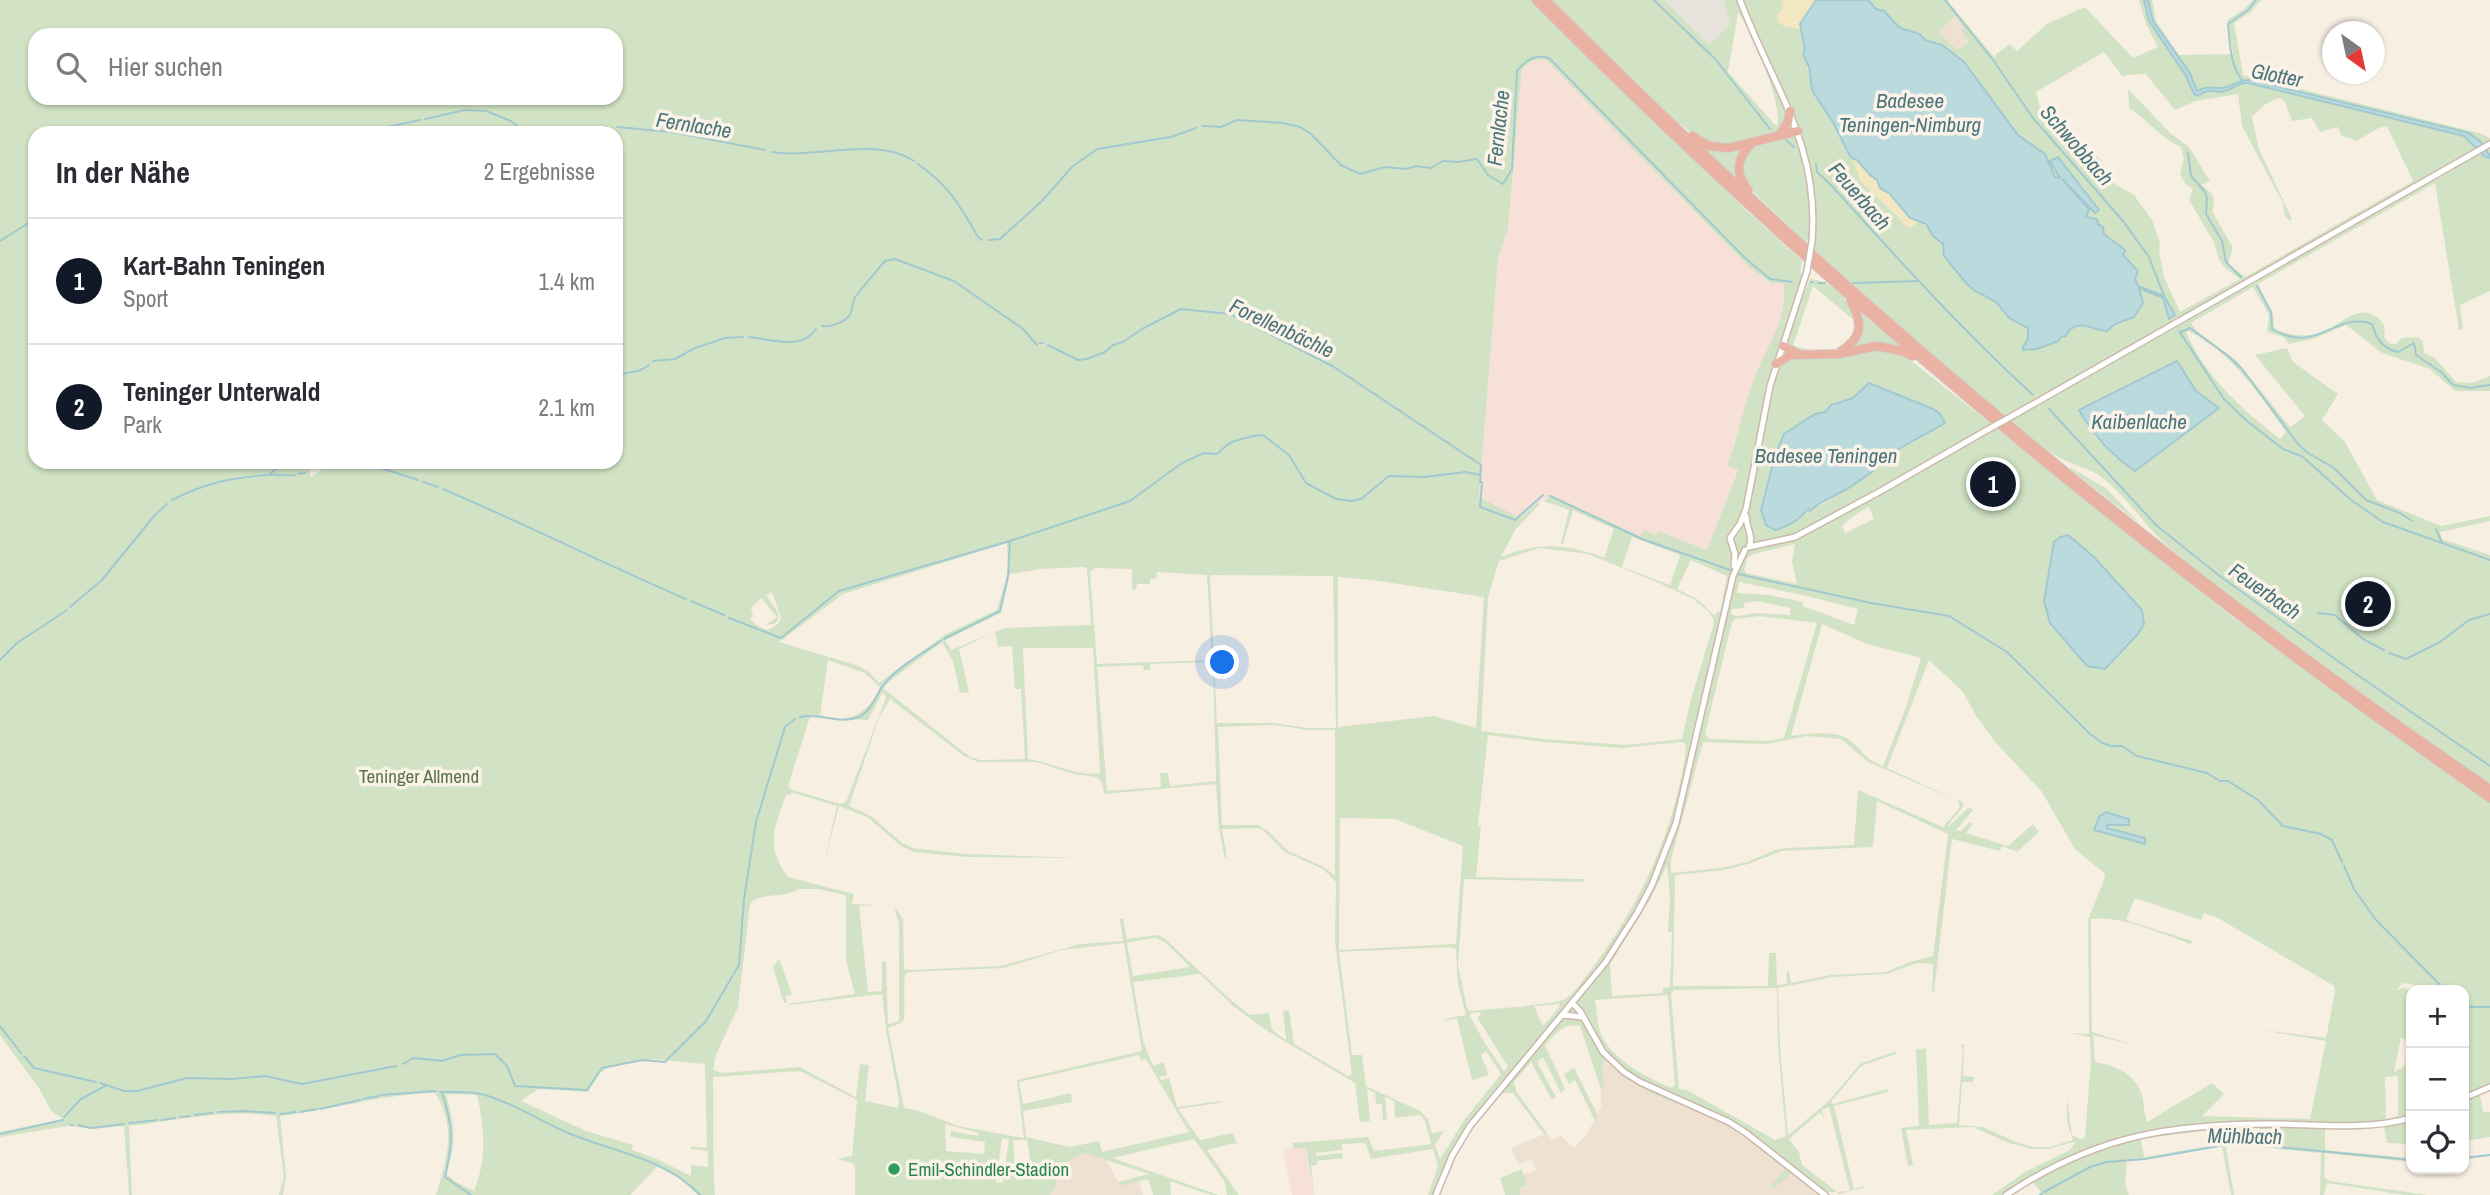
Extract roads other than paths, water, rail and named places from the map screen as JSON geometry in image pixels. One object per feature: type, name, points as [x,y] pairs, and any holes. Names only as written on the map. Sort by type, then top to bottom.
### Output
[{"type":"highway","points":[[1536,0],[1656,118],[1848,296],[2059,475],[2186,576],[2375,717],[2490,798]]},
{"type":"highway","points":[[1546,0],[1758,205],[1927,355],[2094,494],[2308,660],[2490,789]]},
{"type":"highway","points":[[1782,131],[1790,111]]},
{"type":"highway","points":[[1667,118],[1709,146],[1729,148],[1751,144],[1797,127]]},
{"type":"highway","points":[[1751,144],[1740,158],[1738,173],[1758,205]]},
{"type":"highway","points":[[1832,355],[1851,345],[1860,328],[1857,311],[1848,296]]},
{"type":"highway","points":[[1783,346],[1795,354]]},
{"type":"highway","points":[[1776,364],[1795,354],[1832,355],[1877,346],[1902,351],[1924,362]]},
{"type":"street","points":[[1735,569],[1730,538],[1737,530],[1746,509],[1776,364],[1807,271],[1814,207],[1797,127],[1740,0]]},
{"type":"street","points":[[1732,547],[1738,551],[1772,544],[1808,531],[2489,145]]},
{"type":"street","points":[[1436,1195],[1460,1142],[1494,1095],[1605,964],[1637,913],[1666,852],[1697,738],[1735,569],[1747,549],[1750,535],[1746,509]]},
{"type":"street","points":[[1737,530],[1743,529],[1750,535],[1772,544]]},
{"type":"street","points":[[1573,1004],[1603,1052],[1624,1072],[1738,1128],[1761,1143],[1825,1195]]},
{"type":"street","points":[[1563,1015],[1583,1017]]},
{"type":"street","points":[[2469,1096],[2490,1087]]},
{"type":"street","points":[[2006,1195],[2067,1159],[2101,1146],[2143,1135],[2213,1125],[2372,1125],[2406,1119]]},
{"type":"water","name":"Badesee Teningen-Nimburg","points":[[1816,0],[1868,0],[1876,9],[1884,11],[1900,28],[1942,45],[1964,62],[2018,135],[2045,154],[2055,177],[2060,178],[2050,161],[2058,157],[2099,210],[2095,213],[2062,179],[2089,209],[2086,217],[2097,219],[2104,234],[2125,250],[2123,255],[2138,271],[2135,279],[2138,286],[2164,296],[2175,315],[2169,319],[2163,298],[2139,288],[2143,303],[2134,317],[2115,324],[2107,331],[2074,327],[2059,341],[2037,349],[2023,350],[2028,339],[2028,328],[2009,318],[1996,302],[1966,283],[1944,256],[1943,244],[1933,236],[1926,224],[1910,218],[1890,194],[1880,188],[1877,180],[1857,160],[1851,158],[1834,124],[1812,90],[1809,67],[1803,54],[1805,50],[1800,24]]},
{"type":"water","points":[[2144,0],[2148,0],[2153,21],[2190,73],[2197,91],[2225,88],[2251,80],[2469,133],[2481,142],[2490,156],[2484,156],[2464,136],[2248,83],[2222,92],[2206,91],[2198,96],[2194,94],[2186,76],[2149,21]]},
{"type":"water","name":"Kaibenlache","points":[[2177,361],[2196,391],[2219,408],[2135,471],[2103,444],[2079,410]]},
{"type":"water","name":"Badesee Teningen","points":[[1869,383],[1933,409],[1945,423],[1886,456],[1878,463],[1877,468],[1810,511],[1808,509],[1789,525],[1775,530],[1766,525],[1761,510],[1775,456],[1784,434],[1815,414],[1825,412],[1831,405],[1853,398]]},
{"type":"water","points":[[2068,535],[2094,557],[2142,610],[2144,624],[2138,634],[2105,669],[2087,666],[2050,623],[2044,601],[2054,542]]},
{"type":"water","points":[[2106,812],[2129,819],[2129,825],[2107,825],[2107,828],[2145,838],[2145,844],[2094,830],[2099,817]]},
{"type":"waterway","name":"Feuerbach","points":[[1654,0],[1716,60],[1770,129]]},
{"type":"waterway","name":"Schwobbach","points":[[1945,0],[1993,60],[2033,118],[2123,221],[2149,257],[2164,296]]},
{"type":"waterway","name":"Glotter","points":[[2242,80],[2233,61],[2228,24],[2248,10],[2256,0]]},
{"type":"waterway","name":"Fernlache","points":[[1203,126],[1221,127],[1237,120],[1300,127],[1311,134],[1341,165],[1360,174],[1385,167],[1431,168],[1443,161],[1477,159],[1488,175],[1503,184],[1512,169],[1517,71],[1531,59],[1549,58],[1745,258],[1770,279],[1792,282]]},
{"type":"waterway","name":"Fernlache","points":[[425,119],[465,110],[485,111]]},
{"type":"waterway","name":"Fernlache","points":[[486,111],[517,126]]},
{"type":"waterway","name":"Fernlache","points":[[392,126],[420,120]]},
{"type":"waterway","name":"Fernlache","points":[[623,128],[671,132],[765,150]]},
{"type":"waterway","name":"Fernlache","points":[[989,240],[1000,239],[1042,201],[1072,167],[1097,149],[1171,137],[1196,128]]},
{"type":"waterway","name":"Feuerbach","points":[[1786,140],[1794,147]]},
{"type":"waterway","name":"Fernlache","points":[[772,152],[882,150],[914,161]]},
{"type":"waterway","points":[[2188,153],[2191,176],[2205,192],[2206,214],[2222,241],[2226,262],[2241,277]]},
{"type":"waterway","name":"Fernlache","points":[[918,164],[946,189],[982,240]]},
{"type":"waterway","name":"Fernlache","points":[[1816,164],[1817,172],[1929,292],[2033,395]]},
{"type":"waterway","points":[[0,241],[28,223]]},
{"type":"waterway","name":"Forellenbächle","points":[[822,326],[836,324],[848,317],[854,299],[863,287],[885,261],[895,259],[954,281],[1023,329],[1037,345]]},
{"type":"waterway","name":"Fernlache","points":[[1853,283],[1917,281]]},
{"type":"waterway","name":"Fernlache","points":[[1818,283],[1825,283]]},
{"type":"waterway","points":[[2257,286],[2271,312],[2272,329],[2288,336],[2314,336],[2346,323],[2372,324],[2381,342],[2393,351],[2398,352],[2414,343],[2416,355],[2441,372],[2453,385],[2470,388],[2490,385]]},
{"type":"waterway","name":"Forellenbächle","points":[[1048,345],[1078,360],[1087,359],[1105,352],[1113,345],[1181,309],[1230,314],[1334,367],[1481,465],[1480,507],[1515,520],[1543,495]]},
{"type":"waterway","points":[[2181,332],[2190,328],[2242,369],[2298,444],[2308,453],[2334,468],[2366,500],[2400,513],[2412,521]]},
{"type":"waterway","name":"Forellenbächle","points":[[749,337],[794,342],[810,336],[816,329]]},
{"type":"waterway","points":[[2179,331],[2224,399],[2283,449],[2303,457],[2351,500],[2383,522],[2490,560]]},
{"type":"waterway","name":"Forellenbächle","points":[[653,361],[675,359],[695,348],[725,338],[743,337]]},
{"type":"waterway","name":"Forellenbächle","points":[[623,374],[649,365]]},
{"type":"waterway","name":"Feuerbach","points":[[2049,409],[2156,525],[2221,577],[2490,766]]},
{"type":"waterway","points":[[729,618],[781,638],[839,591],[1010,541],[1130,501],[1182,463],[1204,453],[1217,454],[1230,443],[1252,436],[1263,435],[1289,455],[1306,483],[1336,499],[1361,499],[1389,476],[1424,477],[1466,472],[1480,475]]},
{"type":"waterway","points":[[270,474],[276,469]]},
{"type":"waterway","points":[[384,469],[418,480]]},
{"type":"waterway","points":[[298,474],[305,473]]},
{"type":"waterway","points":[[172,500],[207,485],[229,480],[267,475],[295,475]]},
{"type":"waterway","points":[[423,482],[438,487]]},
{"type":"waterway","points":[[443,489],[686,599]]},
{"type":"waterway","points":[[1550,496],[1642,539],[1733,571]]},
{"type":"waterway","points":[[70,607],[102,580],[167,504]]},
{"type":"waterway","points":[[2436,529],[2442,543]]},
{"type":"waterway","points":[[944,639],[1000,611],[1008,576],[1010,541]]},
{"type":"waterway","points":[[1738,574],[1871,603],[1949,616],[2007,652],[2102,743],[2122,746],[2137,756],[2207,773],[2220,781],[2228,781],[2258,800],[2283,826],[2321,834],[2332,840],[2342,862]]},
{"type":"waterway","points":[[691,601],[724,615]]},
{"type":"waterway","points":[[0,660],[17,643],[67,610]]},
{"type":"waterway","points":[[2318,613],[2335,615],[2363,639],[2384,650]]},
{"type":"waterway","points":[[2389,653],[2406,659],[2440,642],[2469,620],[2490,614]]},
{"type":"waterway","points":[[800,717],[844,720],[859,717],[867,711],[882,687],[897,671],[941,641]]},
{"type":"waterway","points":[[403,1064],[413,1058],[442,1061],[460,1055],[495,1054],[507,1066],[515,1086],[587,1090],[602,1068],[642,1060],[665,1062],[706,1021],[739,965],[744,899],[756,822],[785,727],[795,719]]},
{"type":"waterway","points":[[2344,866],[2354,889],[2376,920],[2440,985]]},
{"type":"waterway","points":[[2469,1006],[2490,1007]]},
{"type":"waterway","points":[[0,1026],[21,1053]]},
{"type":"waterway","points":[[24,1056],[34,1068],[96,1082]]},
{"type":"waterway","points":[[100,1083],[124,1091],[137,1091],[187,1078],[232,1079],[265,1076],[302,1084],[396,1066]]},
{"type":"waterway","points":[[64,1117],[81,1099],[107,1085]]},
{"type":"waterway","points":[[381,1095],[436,1091]]},
{"type":"waterway","points":[[440,1092],[476,1093],[498,1099],[566,1132],[671,1172],[700,1195]]},
{"type":"waterway","points":[[442,1093],[451,1135],[445,1177],[471,1195]]},
{"type":"waterway","points":[[363,1099],[378,1096]]},
{"type":"waterway","points":[[320,1109],[360,1100]]},
{"type":"waterway","points":[[300,1112],[317,1109]]},
{"type":"waterway","points":[[218,1112],[275,1113]]},
{"type":"waterway","points":[[280,1114],[295,1112]]},
{"type":"waterway","points":[[195,1115],[212,1113]]},
{"type":"waterway","points":[[180,1117],[190,1116]]},
{"type":"waterway","points":[[162,1120],[175,1118]]},
{"type":"waterway","points":[[0,1134],[63,1120]]},
{"type":"waterway","points":[[129,1123],[157,1120]]},
{"type":"waterway","points":[[78,1125],[91,1128],[124,1124]]},
{"type":"waterway","name":"Mühlbach","points":[[2044,1192],[2090,1167],[2106,1162],[2145,1159],[2225,1145],[2248,1144],[2406,1160]]},
{"type":"waterway","name":"Mühlbach","points":[[2469,1157],[2490,1155]]},
{"type":"place","name":"Kart-Bahn Teningen","points":[[1993,484]]},
{"type":"place","name":"Teninger Unterwald","points":[[2368,604]]},
{"type":"place","name":"Emil-Schindler-Stadion","points":[[894,1169]]},
{"type":"park label","name":"Teninger Allmend","points":[[419,776]]}]
